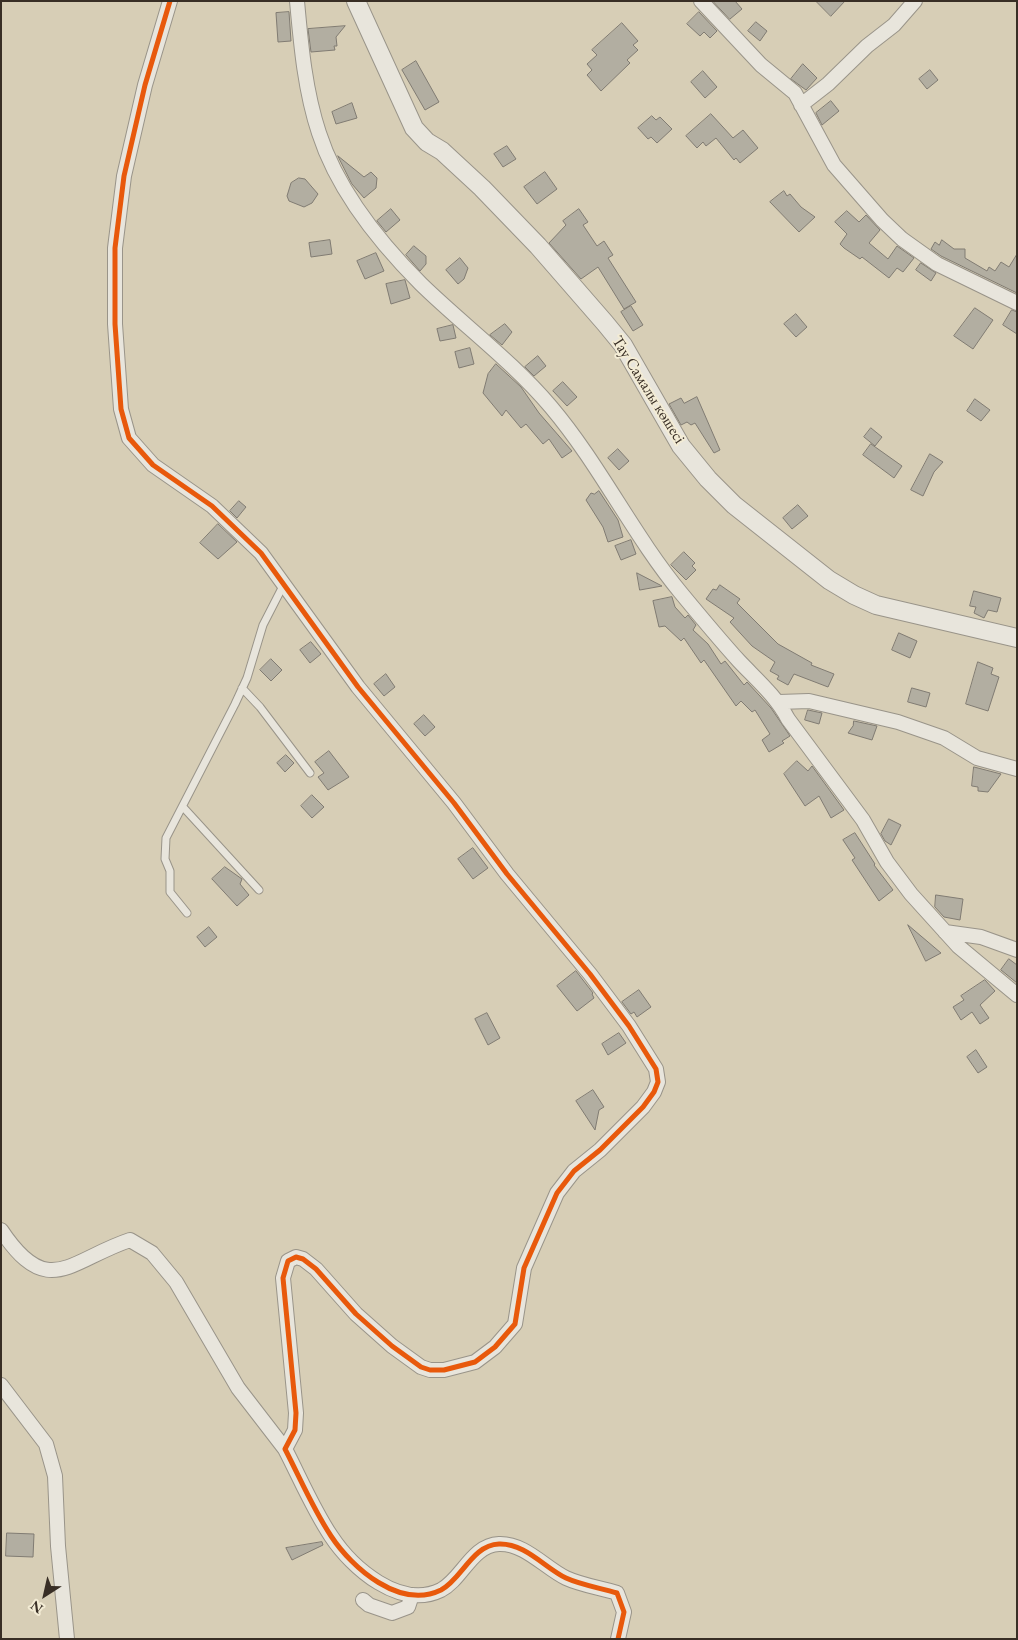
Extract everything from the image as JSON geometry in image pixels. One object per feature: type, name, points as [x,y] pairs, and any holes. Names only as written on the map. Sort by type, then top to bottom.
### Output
[{"type":"street","points":[[170,1],[146,85],[124,176],[115,248],[115,324],[121,409],[129,438],[142,454],[171,479],[194,491],[260,553],[358,687],[454,803],[507,874],[611,1002],[652,1063],[656,1070],[658,1082],[654,1092],[643,1107],[600,1150],[574,1171],[557,1192],[524,1268],[515,1324],[495,1347],[475,1362],[459,1368],[444,1370],[430,1370],[421,1367],[392,1346],[356,1314],[316,1269],[303,1259],[296,1257],[288,1261],[283,1278],[296,1413],[294,1430],[285,1449]]},
{"type":"street","points":[[297,1],[305,76],[318,133],[338,177],[370,229],[420,283],[549,405],[593,463],[648,551],[727,648],[779,702],[788,719],[863,820],[892,868],[958,946],[1017,995]]},
{"type":"street","name":"Тау Самалы көшесі","points":[[356,1],[414,128],[427,142],[442,151],[482,188],[538,246],[623,345],[681,446],[708,479],[734,505],[829,580],[854,595],[876,604],[1017,638]]},
{"type":"street","points":[[701,1],[761,65],[789,87],[834,165],[882,220],[902,239],[937,264],[958,276],[1017,303]]},
{"type":"street","points":[[801,105],[828,84],[867,46],[894,25],[915,1]]},
{"type":"street","points":[[779,702],[809,701],[898,722],[944,738],[977,758],[1017,769]]},
{"type":"street","points":[[945,932],[960,932],[981,937],[1017,950]]},
{"type":"street","points":[[1,1230],[16,1252],[28,1263],[41,1269],[53,1271],[90,1259],[109,1247],[130,1240],[152,1253],[176,1282],[238,1388],[285,1449],[310,1500],[332,1538],[355,1565],[378,1581],[393,1590],[412,1596],[443,1589],[469,1561],[486,1547],[496,1544],[510,1545],[567,1578],[617,1593],[624,1612],[618,1639]]},
{"type":"street","points":[[1,1385],[46,1444],[55,1476],[60,1574],[67,1639]]},
{"type":"street","points":[[363,1600],[369,1605],[392,1613],[408,1607],[412,1596]]},
{"type":"lane","points":[[188,913],[170,892],[170,871],[165,859],[166,838],[242,688],[263,625],[283,586]]},
{"type":"lane","points":[[242,688],[260,707],[310,773]]},
{"type":"lane","points":[[183,807],[258,890]]},
{"type":"shaded area","points":[[1,1],[1017,1],[1017,1639],[1,1639]]},
{"type":"building","points":[[713,1],[735,1],[742,9],[730,19]]},
{"type":"building","points":[[816,1],[845,1],[831,16]]},
{"type":"building","points":[[289,12],[291,41],[278,42],[276,13]]},
{"type":"building","points":[[699,12],[717,31],[710,38],[704,32],[700,36],[687,24]]},
{"type":"building","points":[[756,22],[767,31],[760,41],[748,31]]},
{"type":"building","points":[[622,23],[638,41],[633,45],[638,50],[627,60],[630,63],[601,91],[587,75],[592,70],[587,64],[597,55],[592,50]]},
{"type":"building","points":[[345,26],[336,37],[337,46],[334,46],[335,50],[311,52],[308,29]]},
{"type":"building","points":[[416,61],[439,102],[425,110],[402,70]]},
{"type":"building","points":[[803,64],[817,78],[806,90],[791,79]]},
{"type":"building","points":[[930,70],[938,80],[927,89],[919,79]]},
{"type":"building","points":[[703,71],[717,87],[705,98],[691,82]]},
{"type":"building","points":[[831,101],[839,111],[822,125],[816,113]]},
{"type":"building","points":[[352,103],[357,118],[336,124],[332,112]]},
{"type":"building","points":[[711,114],[733,138],[743,130],[758,148],[740,163],[736,158],[734,160],[716,138],[706,146],[703,142],[697,148],[686,136]]},
{"type":"building","points":[[652,116],[656,120],[660,117],[672,129],[657,143],[651,137],[648,139],[638,128]]},
{"type":"building","points":[[507,146],[516,159],[503,167],[494,154]]},
{"type":"building","points":[[338,156],[364,177],[371,172],[377,178],[376,188],[364,198],[352,184]]},
{"type":"building","points":[[545,172],[557,189],[537,204],[524,187]]},
{"type":"building","points":[[299,178],[305,179],[318,194],[312,203],[304,207],[289,201],[287,196],[291,183]]},
{"type":"building","points":[[784,191],[787,196],[790,194],[801,207],[815,217],[799,232],[770,202]]},
{"type":"building","points":[[391,209],[400,220],[386,232],[377,221]]},
{"type":"building","points":[[579,209],[588,222],[583,225],[597,246],[604,241],[613,255],[608,258],[636,302],[624,309],[598,267],[581,279],[549,243],[566,225],[563,221]]},
{"type":"building","points":[[847,211],[859,222],[866,215],[880,230],[869,243],[888,259],[897,246],[914,258],[903,272],[897,268],[889,278],[862,257],[860,259],[840,244],[847,234],[835,222]]},
{"type":"building","points":[[330,240],[332,254],[311,257],[309,243]]},
{"type":"building","points":[[942,240],[954,249],[965,249],[965,258],[987,271],[989,267],[995,271],[1001,262],[1009,267],[1017,254],[1017,293],[941,256],[931,249],[935,242],[939,245]]},
{"type":"building","points":[[414,246],[426,256],[426,264],[420,271],[406,255]]},
{"type":"building","points":[[376,253],[384,271],[365,279],[357,261]]},
{"type":"building","points":[[460,258],[468,268],[464,279],[458,284],[446,270]]},
{"type":"building","points":[[921,263],[936,273],[931,281],[916,270]]},
{"type":"building","points":[[405,280],[410,298],[391,304],[386,284]]},
{"type":"building","points":[[631,306],[643,325],[633,331],[621,312]]},
{"type":"building","points":[[975,308],[993,320],[973,349],[954,336]]},
{"type":"building","points":[[1012,310],[1017,312],[1017,334],[1003,325]]},
{"type":"building","points":[[796,314],[807,327],[796,337],[784,324]]},
{"type":"building","points":[[505,324],[512,332],[502,345],[490,335]]},
{"type":"building","points":[[453,325],[456,338],[440,341],[437,329]]},
{"type":"building","points":[[470,348],[474,364],[459,368],[455,352]]},
{"type":"building","points":[[538,356],[546,366],[534,376],[525,367]]},
{"type":"building","points":[[496,364],[521,387],[539,413],[572,451],[562,458],[549,439],[543,444],[526,424],[521,428],[506,410],[502,416],[483,393],[488,374]]},
{"type":"building","points":[[563,382],[577,397],[567,406],[553,391]]},
{"type":"building","points":[[697,397],[720,450],[714,453],[695,423],[691,425],[687,422],[681,425],[669,404],[681,398],[684,403]]},
{"type":"building","points":[[975,399],[990,410],[981,421],[967,411]]},
{"type":"building","points":[[871,428],[882,437],[875,446],[864,437]]},
{"type":"building","points":[[871,444],[902,466],[894,478],[863,455]]},
{"type":"building","points":[[618,449],[629,461],[619,470],[608,458]]},
{"type":"building","points":[[930,454],[943,462],[934,472],[923,496],[911,490]]},
{"type":"building","points":[[599,491],[618,520],[623,537],[608,542],[603,527],[586,500],[591,493],[594,494]]},
{"type":"building","points":[[239,501],[246,507],[237,518],[230,511]]},
{"type":"building","points":[[798,505],[808,516],[792,529],[783,518]]},
{"type":"building","points":[[218,524],[237,542],[218,559],[200,543]]},
{"type":"building","points":[[631,540],[636,554],[621,560],[615,546]]},
{"type":"building","points":[[684,552],[695,563],[692,566],[696,570],[686,580],[671,565]]},
{"type":"building","points":[[637,573],[662,586],[640,590]]},
{"type":"building","points":[[720,585],[740,599],[737,603],[778,644],[812,663],[811,665],[834,674],[828,687],[794,674],[788,685],[777,679],[779,676],[770,671],[775,662],[752,646],[730,622],[734,618],[706,599],[713,589],[716,590]]},
{"type":"building","points":[[974,591],[1001,598],[997,612],[988,610],[984,618],[974,613],[976,607],[970,606]]},
{"type":"building","points":[[672,597],[675,607],[685,618],[688,615],[696,625],[693,630],[708,644],[721,664],[725,661],[744,685],[747,682],[771,708],[790,736],[782,741],[784,743],[769,752],[762,740],[770,734],[755,710],[752,712],[741,701],[736,706],[704,660],[701,663],[684,638],[681,641],[665,626],[659,627],[653,601]]},
{"type":"building","points":[[899,633],[917,641],[910,658],[892,650]]},
{"type":"building","points":[[311,642],[321,654],[310,663],[300,650]]},
{"type":"building","points":[[271,659],[282,670],[271,681],[260,670]]},
{"type":"building","points":[[978,662],[993,668],[991,674],[999,677],[988,711],[966,704]]},
{"type":"building","points":[[386,674],[395,687],[384,696],[374,684]]},
{"type":"building","points":[[912,688],[930,693],[926,707],[908,702]]},
{"type":"building","points":[[808,710],[822,713],[819,724],[805,720]]},
{"type":"building","points":[[424,715],[435,727],[425,736],[414,724]]},
{"type":"building","points":[[854,721],[877,726],[872,740],[848,733]]},
{"type":"building","points":[[329,751],[349,777],[328,790],[318,777],[324,773],[315,762]]},
{"type":"building","points":[[286,755],[294,763],[285,772],[277,763]]},
{"type":"building","points":[[797,761],[808,771],[812,766],[844,810],[831,818],[819,796],[805,806],[784,774]]},
{"type":"building","points":[[974,767],[1001,774],[988,792],[978,791],[978,787],[972,786]]},
{"type":"building","points":[[312,795],[324,807],[312,818],[301,806]]},
{"type":"building","points":[[889,819],[901,825],[891,845],[885,841],[881,834]]},
{"type":"building","points":[[855,833],[874,865],[893,890],[879,901],[852,860],[855,858],[843,840]]},
{"type":"building","points":[[473,848],[488,868],[473,879],[458,859]]},
{"type":"building","points":[[225,867],[242,879],[240,884],[249,895],[237,906],[212,879]]},
{"type":"building","points":[[936,895],[963,899],[960,920],[944,917],[935,907]]},
{"type":"building","points":[[908,925],[941,953],[926,961]]},
{"type":"building","points":[[209,927],[217,937],[205,947],[197,937]]},
{"type":"building","points":[[1009,959],[1017,965],[1017,983],[1001,970]]},
{"type":"building","points":[[576,971],[593,993],[594,998],[577,1011],[557,986]]},
{"type":"building","points":[[985,980],[995,991],[980,1005],[989,1018],[980,1024],[972,1012],[961,1020],[953,1007],[964,1000],[961,996]]},
{"type":"building","points":[[639,990],[651,1007],[637,1017],[634,1012],[631,1014],[622,1002]]},
{"type":"building","points":[[487,1013],[500,1038],[488,1045],[475,1019]]},
{"type":"building","points":[[619,1033],[626,1043],[608,1055],[602,1044]]},
{"type":"building","points":[[976,1050],[987,1067],[978,1073],[967,1057]]},
{"type":"building","points":[[593,1090],[604,1107],[599,1110],[595,1130],[576,1101]]},
{"type":"building","points":[[7,1533],[34,1534],[33,1557],[6,1556]]},
{"type":"building","points":[[322,1542],[323,1545],[292,1560],[286,1548]]},
{"type":"cycle path","points":[[170,1],[145,85],[124,176],[115,248],[115,324],[121,409],[129,438],[153,465],[212,506],[261,553],[358,687],[454,803],[507,874],[590,974],[629,1026],[656,1069],[658,1082],[654,1092],[643,1107],[600,1150],[574,1171],[557,1193],[524,1268],[515,1324],[495,1347],[475,1362],[444,1370],[430,1370],[421,1367],[392,1346],[356,1314],[316,1269],[303,1259],[296,1257],[288,1261],[283,1278],[296,1413],[295,1430],[285,1449],[312,1504],[331,1536],[351,1561],[379,1582],[394,1590],[409,1594],[425,1595],[441,1590],[448,1585],[474,1556],[482,1550],[499,1544],[517,1547],[566,1578],[617,1593],[624,1612],[618,1639]]}]
